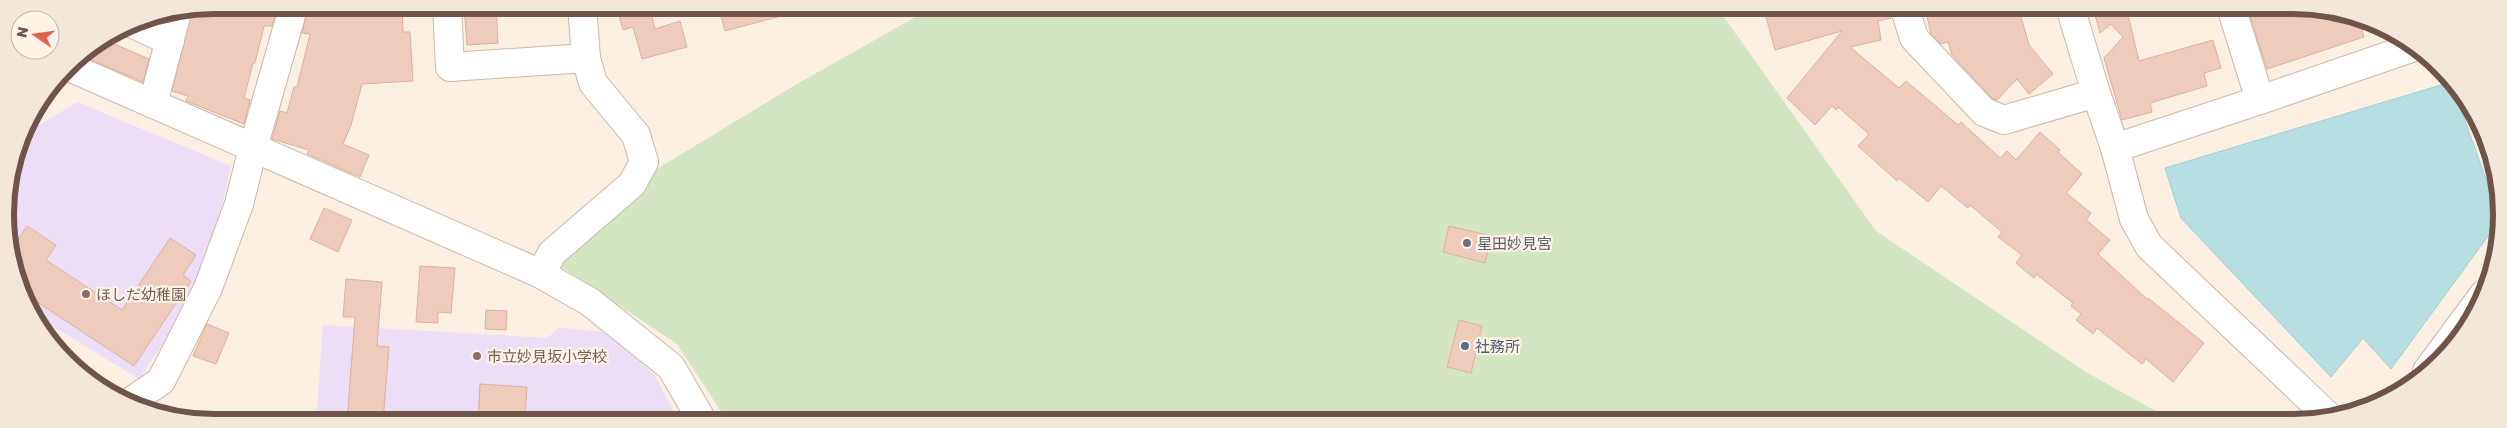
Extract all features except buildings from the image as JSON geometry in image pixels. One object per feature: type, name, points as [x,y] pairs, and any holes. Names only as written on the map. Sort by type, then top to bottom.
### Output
[{"type":"street","points":[[135,398],[161,381],[208,288],[239,204],[291,14]]},
{"type":"street","points":[[447,14],[450,67],[586,58]]},
{"type":"street","points":[[541,274],[552,253],[632,184],[644,162],[636,135],[593,84],[586,58],[583,14]]},
{"type":"street","points":[[1906,14],[1914,38],[1984,112],[2004,120],[2096,93]]},
{"type":"street","points":[[2072,14],[2115,148],[2134,219],[2149,246],[2324,412]]},
{"type":"street","points":[[2233,14],[2260,100]]},
{"type":"street","points":[[152,104],[176,18]]},
{"type":"street","points":[[140,28],[170,41]]},
{"type":"street","points":[[2115,148],[2407,49]]},
{"type":"street","points":[[75,69],[541,274],[590,302],[671,367],[698,414]]},
{"type":"shaded area","points":[[77,102],[231,166],[211,250],[178,321],[139,379],[45,322],[34,303],[21,266],[14,233],[18,227],[14,223],[15,188],[24,150],[33,129]]},
{"type":"shaded area","name":"市立妙見坂小学校","points":[[323,325],[547,338],[559,328],[607,332],[654,375],[676,414],[317,414]]},
{"type":"green space","points":[[921,14],[1722,14],[1876,231],[2086,372],[2161,414],[723,414],[677,344],[558,265],[642,178],[797,84]]},
{"type":"water","points":[[2445,84],[2457,99],[2493,197],[2493,229],[2391,369],[2363,338],[2331,377],[2181,218],[2165,168]]},
{"type":"place","name":"星田妙見宮","points":[[1467,243]]},
{"type":"place","name":"ほしだ幼稚園","points":[[86,294]]},
{"type":"place","name":"社務所","points":[[1465,346]]},
{"type":"place","name":"市立妙見坂小学校","points":[[477,356]]}]
